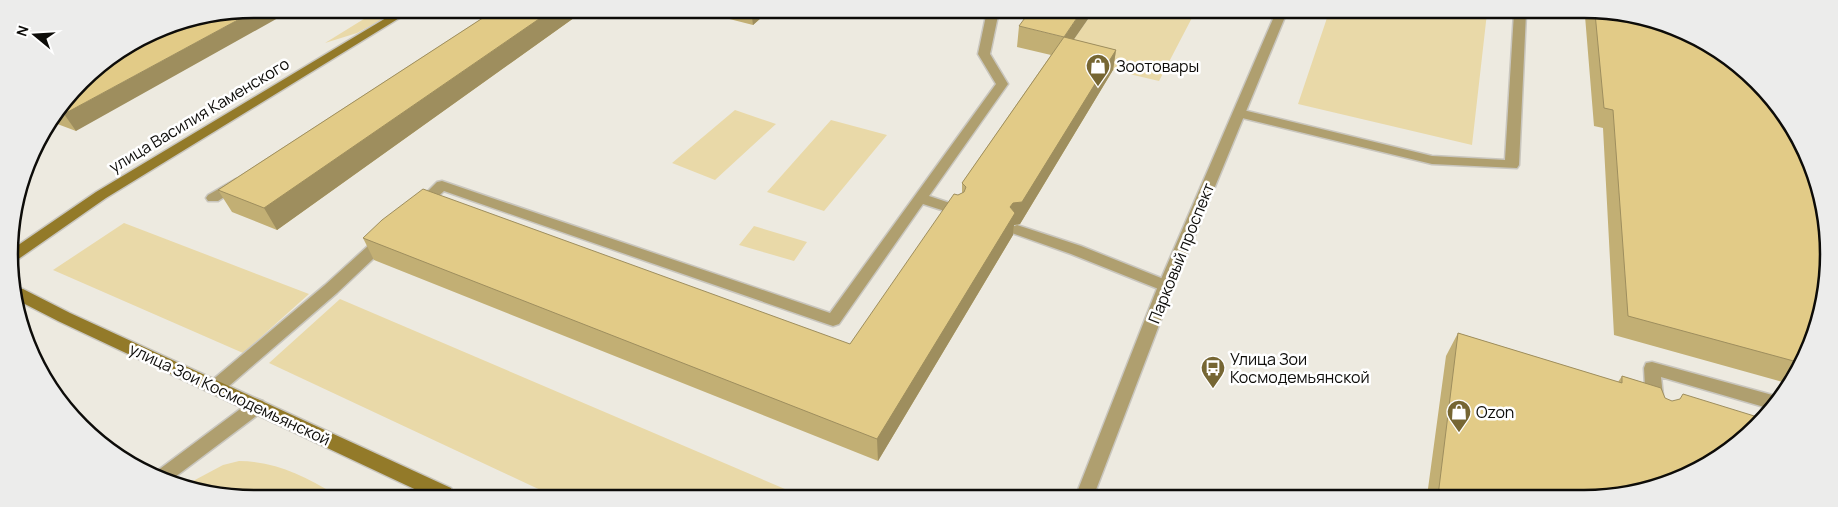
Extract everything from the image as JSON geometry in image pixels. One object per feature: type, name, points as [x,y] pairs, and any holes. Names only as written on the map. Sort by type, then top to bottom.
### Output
[{"type":"main road","name":"улица Василия Каменского","points":[[18,252],[100,194],[394,18]]},
{"type":"main road","name":"улица Зои Космодемьянской","points":[[21,295],[64,318],[436,490]]},
{"type":"street","points":[[407,218],[442,185],[833,320],[1002,84],[984,54],[992,18]]},
{"type":"street","name":"Парковый проспект","points":[[1086,490],[1166,286],[1279,18]]},
{"type":"street","points":[[1239,113],[1432,160],[1512,164],[1520,18]]},
{"type":"street","points":[[213,198],[245,176]]},
{"type":"street","points":[[920,198],[957,210]]},
{"type":"street","points":[[216,387],[331,289],[393,230]]},
{"type":"street","points":[[1017,230],[1076,250],[1166,286]]},
{"type":"street","points":[[1655,414],[1652,368],[1769,401]]},
{"type":"street","points":[[166,473],[257,406]]},
{"type":"shaded area","points":[[365,18],[384,18],[357,33],[325,43]]},
{"type":"shaded area","points":[[1089,18],[1192,18],[1159,81],[1061,58]]},
{"type":"shaded area","points":[[1327,18],[1486,18],[1472,145],[1298,104]]},
{"type":"shaded area","points":[[735,110],[776,124],[715,180],[672,163]]},
{"type":"shaded area","points":[[831,120],[887,135],[824,211],[767,192]]},
{"type":"shaded area","points":[[124,223],[309,294],[243,353],[53,270]]},
{"type":"shaded area","points":[[754,226],[807,242],[794,261],[739,245]]},
{"type":"shaded area","points":[[340,299],[787,490],[540,490],[269,363]]},
{"type":"shaded area","points":[[239,461],[265,464],[289,471],[328,490],[238,489],[193,481],[223,465]]},
{"type":"building","points":[[241,18],[64,114],[76,98],[98,76],[135,49],[178,30],[207,22]]},
{"type":"building","points":[[483,18],[540,18],[264,208],[218,190]]},
{"type":"building","points":[[1025,18],[1077,18],[1064,37],[1019,26]]},
{"type":"building","points":[[1595,18],[1631,22],[1660,30],[1703,49],[1740,76],[1772,110],[1781,122],[1803,163],[1816,207],[1820,238],[1820,269],[1816,300],[1803,344],[1794,361],[1628,316],[1613,110],[1604,108]]},
{"type":"building","points":[[1064,37],[1116,50],[1022,202],[1013,203],[1010,207],[1015,213],[877,439],[363,238],[382,220],[423,189],[850,344],[954,194],[958,195],[964,192],[966,187],[962,183]]},
{"type":"building","points":[[1458,333],[1622,383],[1622,376],[1661,388],[1665,398],[1672,401],[1680,399],[1683,394],[1755,416],[1728,441],[1703,458],[1675,472],[1631,485],[1585,490],[1439,490]]},
{"type":"place","name":"Зоотовары","points":[[1098,87]]},
{"type":"place","name":"Улица Зои Космодемьянской","points":[[1213,389]]},
{"type":"place","name":"Ozon","points":[[1459,433]]}]
